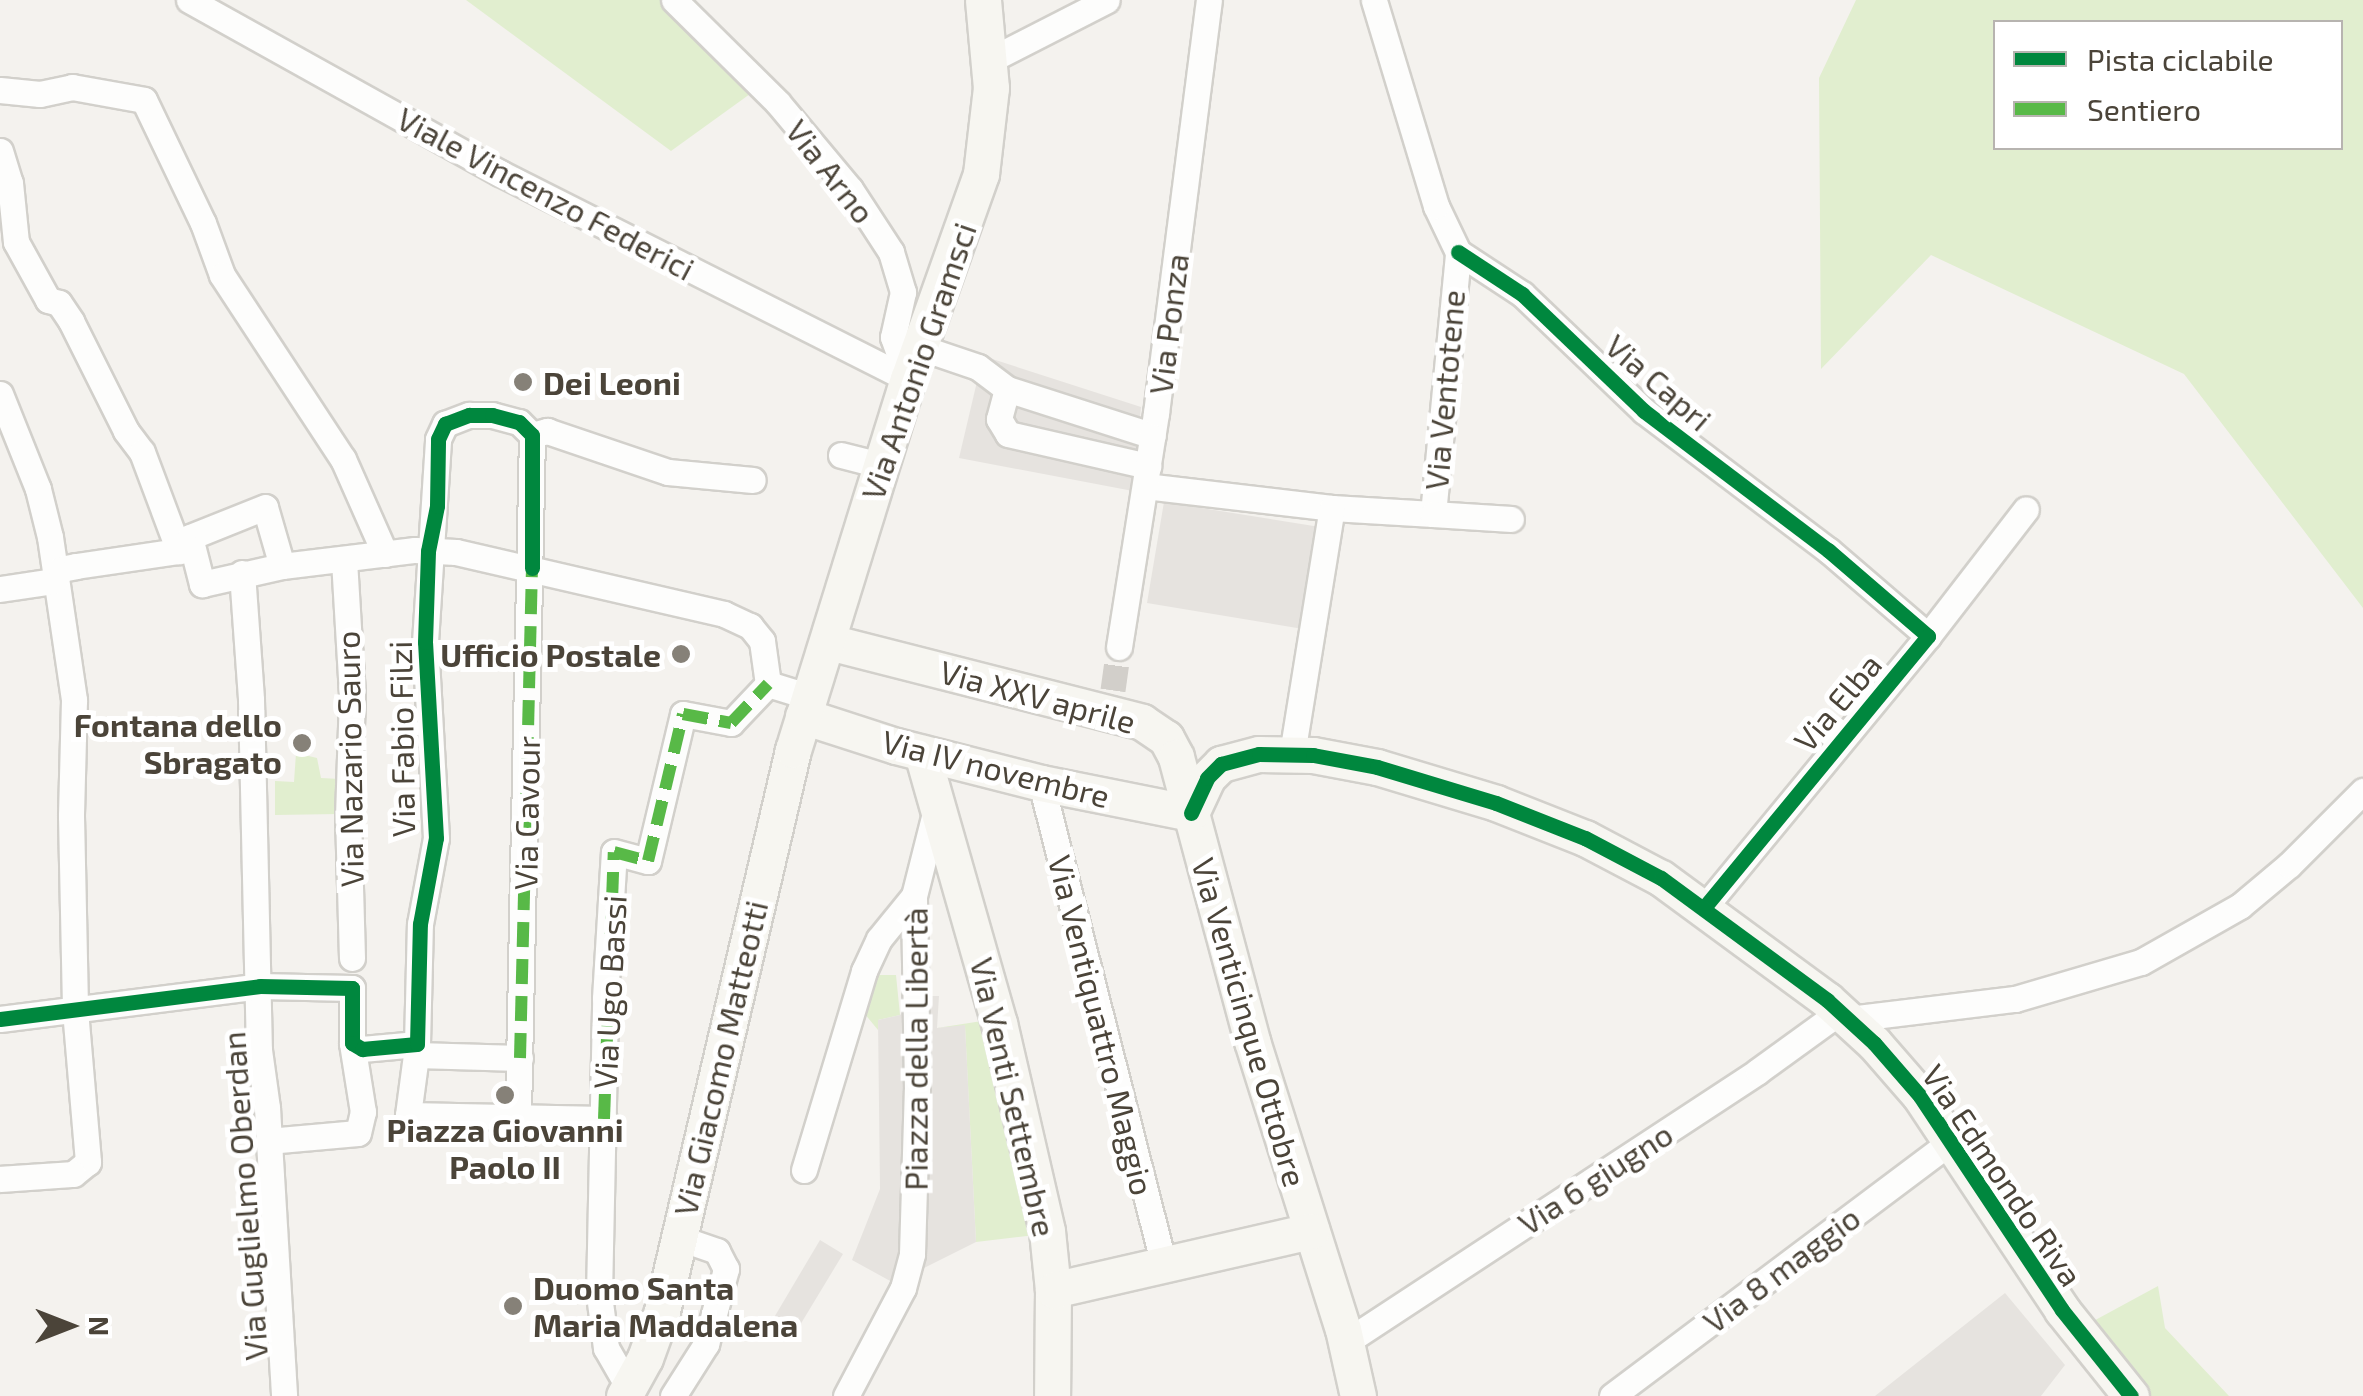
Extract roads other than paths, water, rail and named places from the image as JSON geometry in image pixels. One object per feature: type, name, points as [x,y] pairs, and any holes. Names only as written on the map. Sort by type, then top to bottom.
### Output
[{"type":"main road","name":"Via Antonio Gramsci","points":[[806,706],[913,363],[982,174],[989,133],[990,60],[983,0]]},
{"type":"main road","name":"Via XXV aprile","points":[[829,642],[1111,702],[1166,738],[1191,812]]},
{"type":"main road","name":"Via IV novembre","points":[[806,706],[922,753],[1041,783],[1191,812]]},
{"type":"main road","name":"Via Giacomo Matteotti","points":[[626,1392],[658,1327],[806,706]]},
{"type":"main road","points":[[922,753],[937,804]]},
{"type":"main road","name":"Via Edmondo Riva","points":[[1191,812],[1207,778],[1221,764],[1244,756],[1292,754],[1378,767],[1531,816],[1618,854],[1705,907],[1845,1015],[1906,1078],[2062,1310],[2131,1396]]},
{"type":"main road","name":"Via Venti Settembre","points":[[937,804],[1012,1076],[1047,1231],[1053,1290],[1052,1396]]},
{"type":"main road","name":"Via Venticinque Ottobre","points":[[1191,812],[1262,1076],[1346,1342],[1358,1396]]},
{"type":"main road","points":[[1053,1290],[1311,1231]]},
{"type":"street","name":"Viale Vincenzo Federici","points":[[189,0],[500,173],[913,363],[978,367],[1007,389],[1153,436]]},
{"type":"street","name":"Via Arno","points":[[674,0],[778,103],[850,189],[891,252],[903,292],[894,338],[913,363]]},
{"type":"street","points":[[990,60],[1108,0]]},
{"type":"street","name":"Via Ponza","points":[[1119,646],[1153,436],[1208,0]]},
{"type":"street","name":"Via Ventotene","points":[[1007,389],[999,419],[1008,434],[1146,476],[1332,508],[1432,514],[1458,252],[1436,206],[1374,0]]},
{"type":"street","points":[[0,117],[0,90],[40,94],[72,86],[144,100],[166,138],[222,275],[344,459],[384,554]]},
{"type":"street","points":[[0,151],[10,184],[8,243],[48,300],[59,303],[71,321],[126,431],[142,452],[202,584],[282,566],[428,551],[532,568],[744,622],[762,641],[768,684],[806,706]]},
{"type":"street","name":"Via Capri","points":[[1458,252],[1522,294],[1644,411],[1828,550],[1928,636]]},
{"type":"street","points":[[0,394],[38,489],[66,637],[76,742],[71,816],[75,1010],[88,1162],[73,1174],[0,1180]]},
{"type":"street","name":"Via Fabio Filzi","points":[[352,1043],[362,1049],[417,1044],[420,924],[436,838],[425,642],[438,439],[445,424],[469,415],[492,415],[519,422],[532,435]]},
{"type":"street","points":[[532,435],[547,430],[668,472],[753,480]]},
{"type":"street","name":"Via Cavour","points":[[520,1058],[532,435]]},
{"type":"street","points":[[842,454],[880,465]]},
{"type":"street","points":[[186,550],[190,537],[265,506],[282,566]]},
{"type":"street","points":[[1292,754],[1332,508]]},
{"type":"street","name":"Via Elba","points":[[1705,907],[1928,636],[2026,509]]},
{"type":"street","points":[[1432,514],[1511,519]]},
{"type":"street","points":[[54,581],[61,569],[186,550]]},
{"type":"street","name":"Via Nazario Sauro","points":[[344,560],[352,696],[348,815],[352,958]]},
{"type":"street","name":"Via Guglielmo Oberdan","points":[[242,573],[260,986],[258,1050],[268,1142],[284,1396]]},
{"type":"street","points":[[0,589],[54,581]]},
{"type":"street","name":"Via Ugo Bassi","points":[[626,1392],[609,1357],[601,1323],[605,998],[614,852],[648,862],[683,714],[730,722],[768,684]]},
{"type":"street","name":"Via Ventiquattro Maggio","points":[[1041,783],[1164,1267]]},
{"type":"street","points":[[1845,1015],[2015,1000],[2092,980],[2159,954],[2240,906],[2289,864],[2363,790]]},
{"type":"street","name":"Piazza della Libertà","points":[[846,1396],[903,1288],[914,1222],[914,896],[937,804]]},
{"type":"street","points":[[804,1170],[864,971],[880,938],[914,896]]},
{"type":"street","points":[[0,1019],[260,986],[352,986],[352,1043],[363,1112],[358,1133],[268,1142]]},
{"type":"street","name":"Via 6 giugno","points":[[1346,1342],[1845,1015]]},
{"type":"street","points":[[518,1116],[520,1058],[416,1055],[408,1115],[604,1119]]},
{"type":"street","name":"Via 8 maggio","points":[[1612,1396],[1950,1142]]},
{"type":"street","points":[[674,1396],[710,1332],[726,1269],[716,1251],[679,1238]]},
{"type":"tunnel","points":[[1113,690],[1119,647]]},
{"type":"place","name":"Dei Leoni","points":[[523,382]]},
{"type":"place","name":"Ufficio Postale","points":[[681,654]]},
{"type":"place","name":"Fontana dello Sbragato","points":[[302,743]]},
{"type":"place","name":"Piazza Giovanni Paolo II","points":[[505,1095]]},
{"type":"place","name":"Duomo Santa Maria Maddalena","points":[[513,1306]]}]
